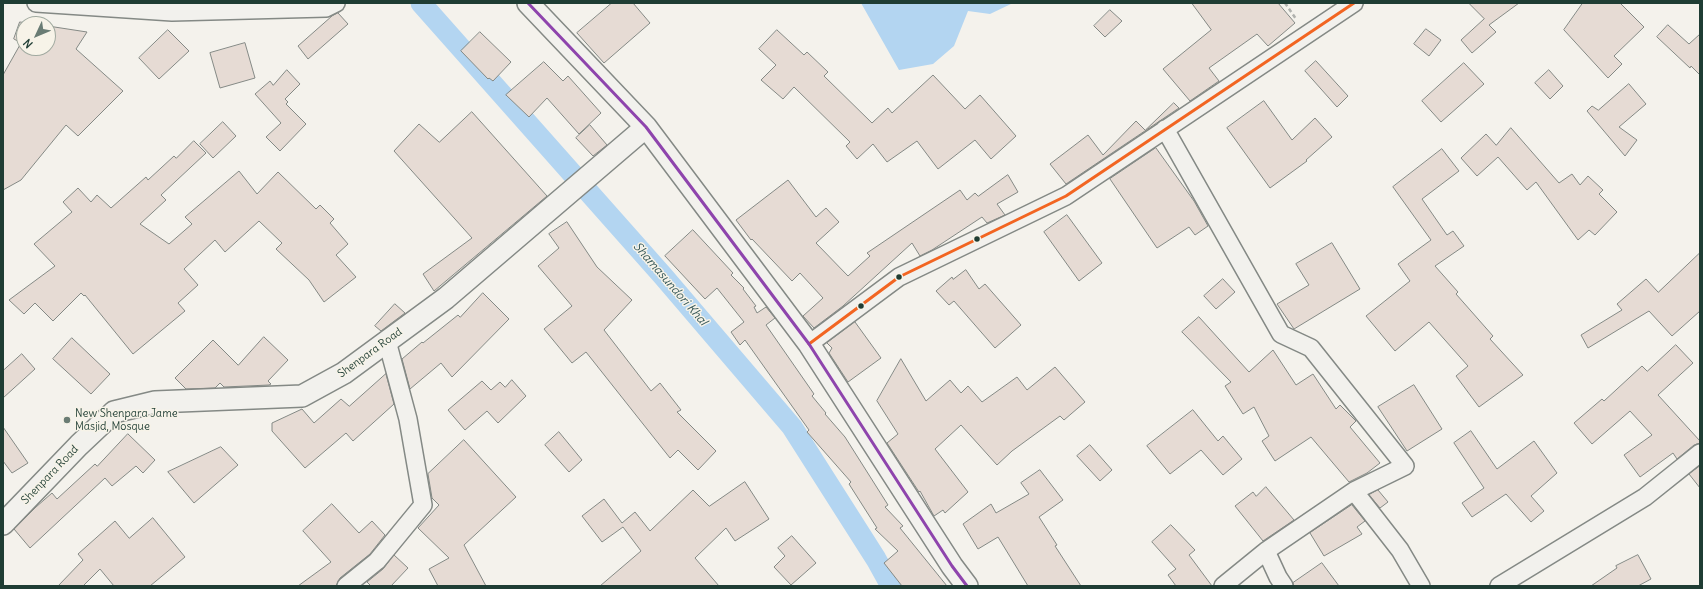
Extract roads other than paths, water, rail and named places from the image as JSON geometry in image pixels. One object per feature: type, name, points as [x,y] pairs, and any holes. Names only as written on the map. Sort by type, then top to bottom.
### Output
[{"type":"street","points":[[36,3],[172,12],[326,8],[336,3]]},
{"type":"street","points":[[528,3],[646,127],[809,344],[952,566],[967,586]]},
{"type":"street","points":[[809,344],[899,277],[1066,196],[1354,3]]},
{"type":"street","name":"Shenpara Road","points":[[3,524],[79,445],[114,412],[155,402],[302,396],[344,373],[446,298],[646,127]]},
{"type":"street","points":[[1165,129],[1281,334],[1311,348],[1405,466],[1354,491],[1266,550],[1223,586]]},
{"type":"street","points":[[346,586],[377,561],[423,505],[408,419],[387,341]]},
{"type":"street","points":[[1500,586],[1645,497],[1700,454]]},
{"type":"street","points":[[1354,491],[1400,550],[1421,586]]},
{"type":"street","points":[[1266,550],[1278,577],[1284,586]]},
{"type":"water","points":[[861,3],[1013,3],[990,14],[968,11],[954,46],[933,64],[899,70]]},
{"type":"waterway","name":"Shamasundori Khal","points":[[421,3],[663,276],[792,427],[876,559],[891,586]]},
{"type":"place","name":"New Shenpara Jame Masjid, Mosque","points":[[67,420]]}]
